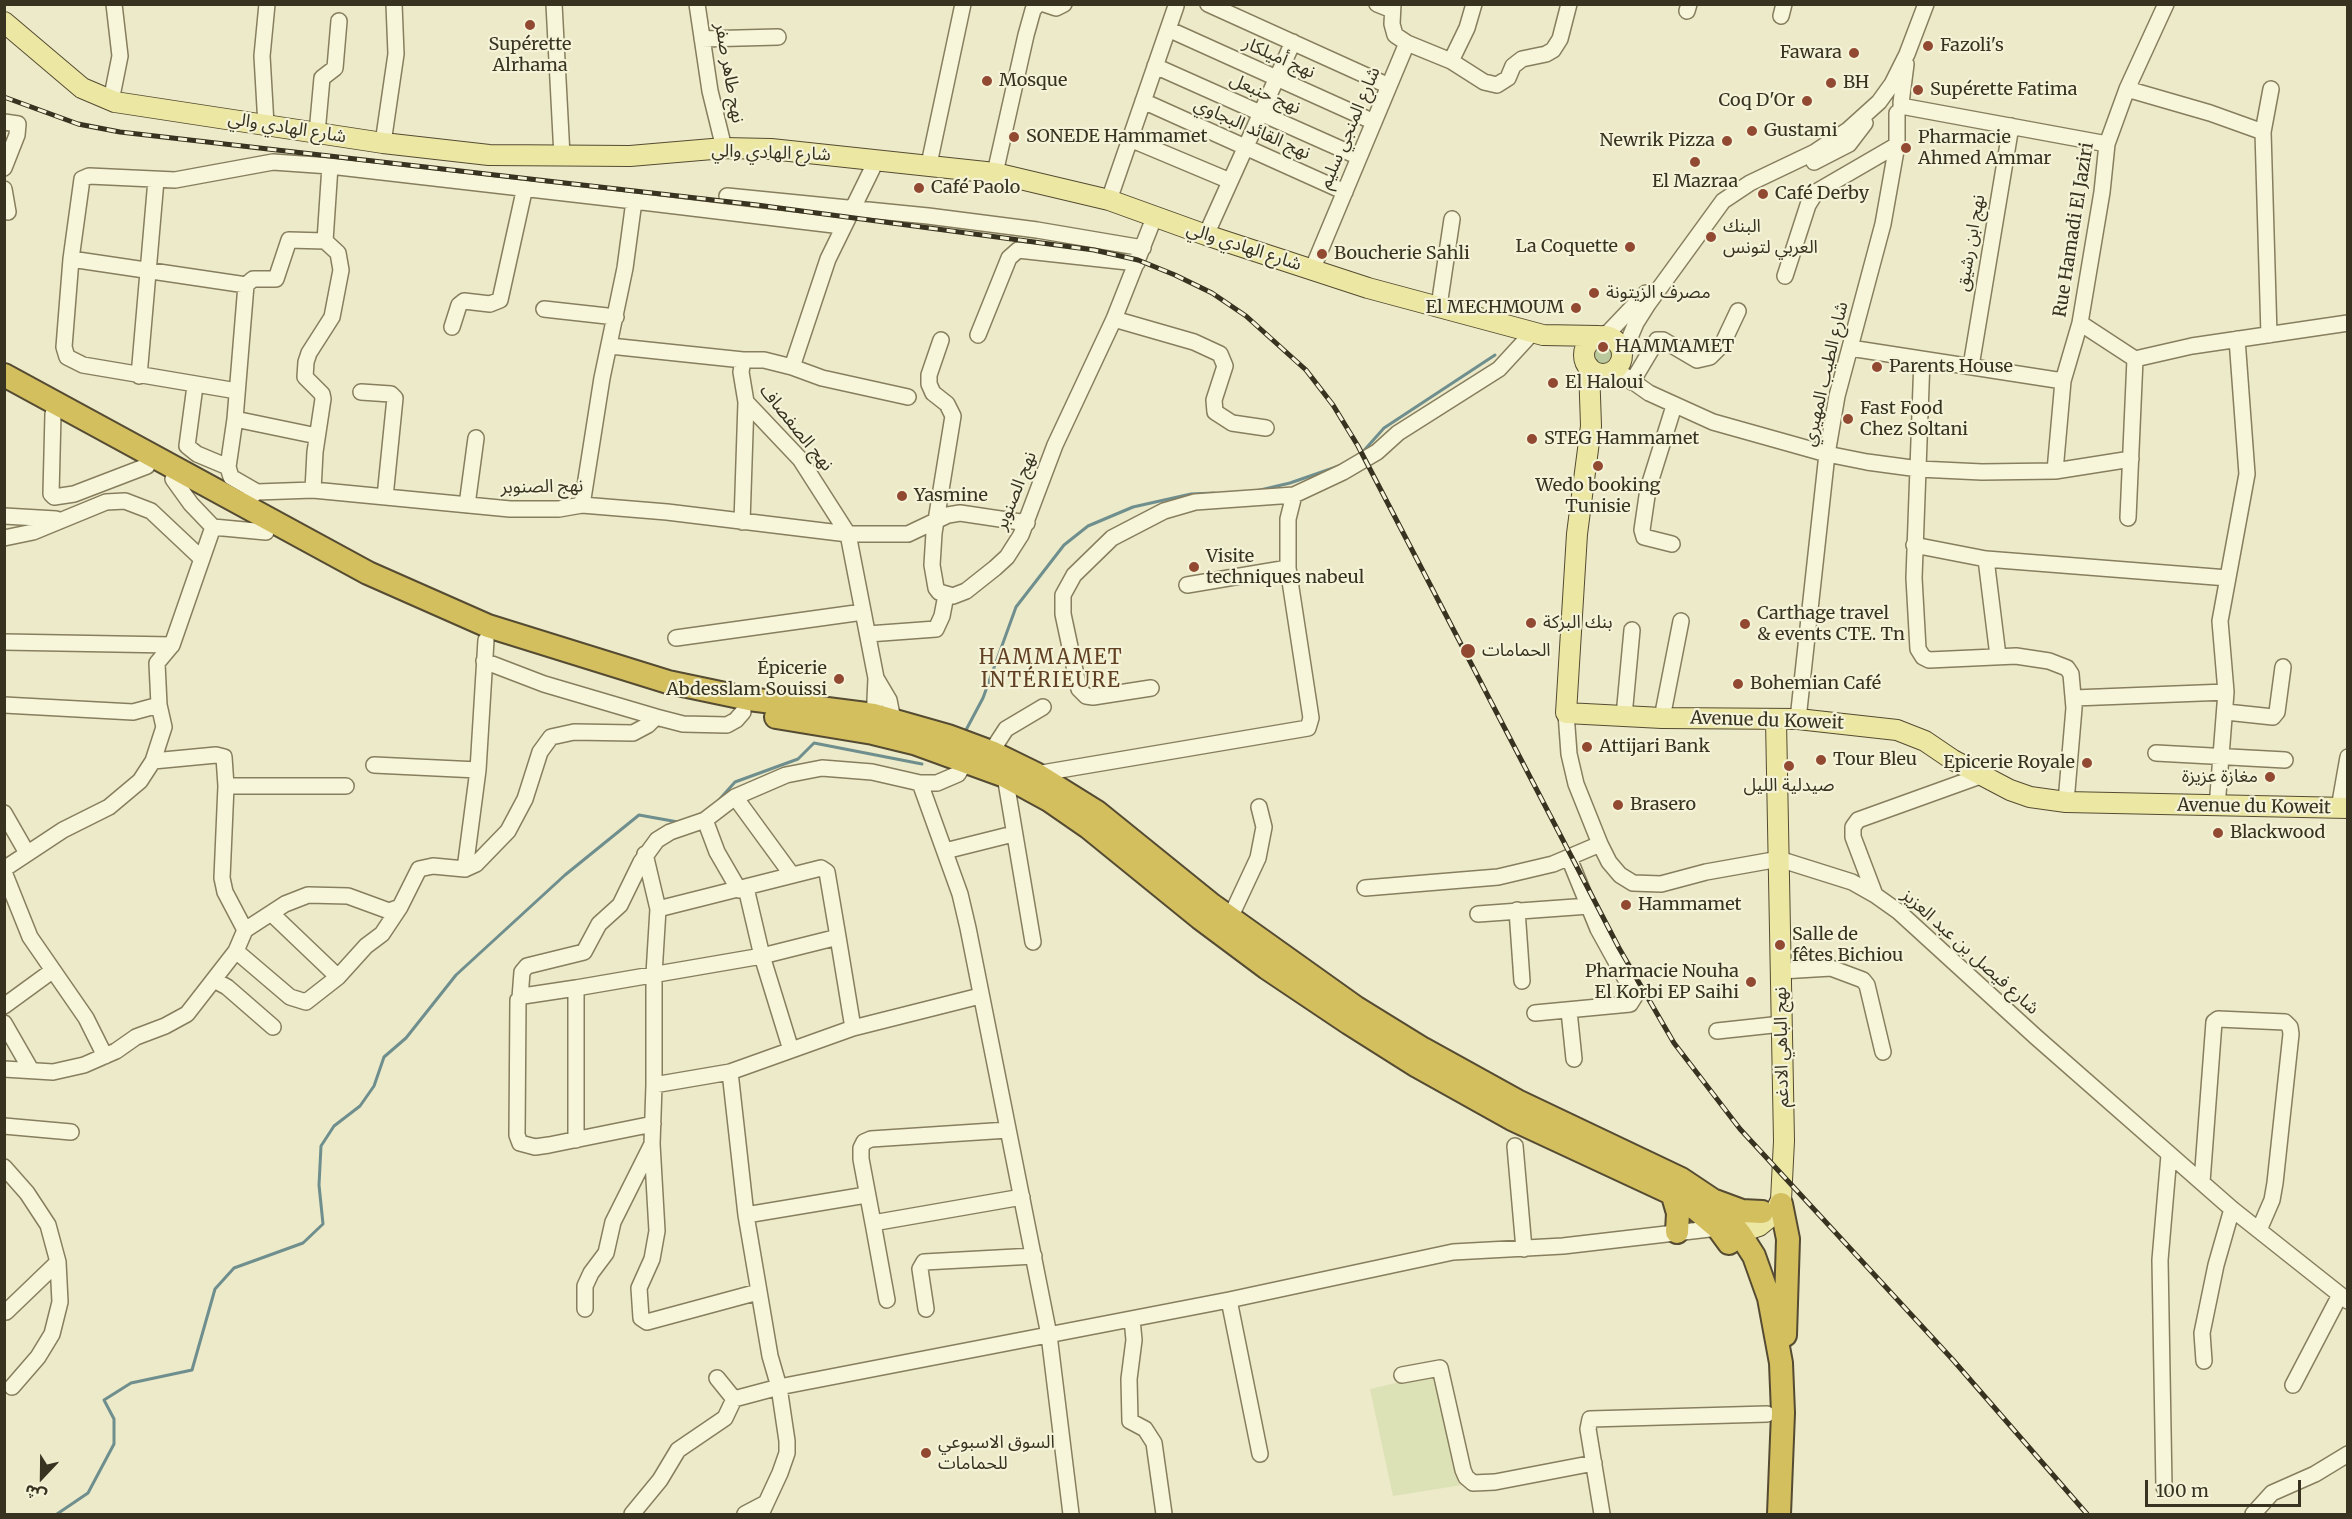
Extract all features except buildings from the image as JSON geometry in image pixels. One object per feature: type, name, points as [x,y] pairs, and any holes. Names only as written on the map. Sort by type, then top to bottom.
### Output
[{"type":"highway","points":[[4,375],[225,478],[249,498],[368,573],[423,600],[533,642],[702,690],[882,726],[967,750],[1036,774],[1097,812],[1230,918],[1355,1007],[1423,1049],[1517,1101],[1681,1179],[1714,1201],[1742,1211],[1775,1204],[1788,1239],[1787,1303],[1781,1363],[1783,1413],[1779,1515]]},
{"type":"highway","points":[[4,389],[485,650],[743,712],[882,726]]},
{"type":"highway","points":[[967,750],[1005,776],[1049,800],[1088,827],[1182,904],[1268,968],[1417,1066],[1558,1142],[1684,1198],[1754,1256],[1766,1287],[1781,1363]]},
{"type":"highway","points":[[1667,1189],[1673,1196],[1678,1213],[1677,1232]]},
{"type":"highway","points":[[1714,1201],[1724,1231],[1752,1283],[1763,1318],[1768,1378],[1765,1515]]},
{"type":"main road","name":"شارع الهادي والي","points":[[4,22],[82,88],[111,101],[383,143],[489,155],[630,156],[724,148],[771,149],[929,164],[995,173],[1108,200],[1154,218],[1368,288],[1538,333]]},
{"type":"main road","points":[[1538,333],[1601,336],[1617,343],[1615,366],[1591,426]]},
{"type":"main road","points":[[1538,333],[1595,371],[1615,366]]},
{"type":"main road","points":[[1566,713],[1577,534],[1591,426],[1587,345],[1601,336]]},
{"type":"main road","name":"Avenue du Koweit","points":[[1566,713],[1662,718],[1776,720],[1798,718],[1897,730],[1925,741],[1983,776],[2030,797],[2066,802],[2343,808]]},
{"type":"main road","name":"نهج الباهي الادغم","points":[[1775,1204],[1784,1142],[1776,720]]},
{"type":"main road","points":[[1724,1231],[1775,1204]]},
{"type":"street","points":[[111,101],[120,56],[114,4]]},
{"type":"street","points":[[266,125],[262,56],[267,4]]},
{"type":"street","points":[[383,143],[396,54],[394,4]]},
{"type":"street","points":[[554,4],[562,156]]},
{"type":"street","name":"نهج طاهر صفر","points":[[697,4],[713,106],[724,148]]},
{"type":"street","points":[[929,164],[963,4]]},
{"type":"street","points":[[995,173],[1026,35],[1033,10],[1038,4]]},
{"type":"street","points":[[1044,4],[1056,8],[1064,4]]},
{"type":"street","points":[[1208,4],[1389,86]]},
{"type":"street","points":[[1377,4],[1393,7],[1392,24],[1395,35],[1407,43],[1451,62],[1484,82],[1502,83],[1513,66],[1522,59],[1546,54],[1553,50],[1560,39],[1569,4]]},
{"type":"street","points":[[1451,62],[1467,28],[1474,4]]},
{"type":"street","points":[[1878,100],[1918,4]]},
{"type":"street","points":[[1926,4],[1907,54],[1878,100],[1812,144],[1746,175],[1718,194],[1712,211],[1678,273],[1659,288],[1636,323],[1615,366],[1632,382],[1674,406],[1713,422],[1827,454],[1919,469],[1982,472],[2055,471],[2131,459]]},
{"type":"street","name":"Rue Hamadi El Jaziri","points":[[2055,471],[2064,381],[2080,323],[2102,192],[2107,144],[2127,89],[2166,4]]},
{"type":"street","points":[[1108,200],[1176,5]]},
{"type":"street","points":[[317,133],[322,78],[335,68],[339,21]]},
{"type":"street","name":"نهج أميلكار","points":[[1168,30],[1374,122]]},
{"type":"street","points":[[702,39],[778,37]]},
{"type":"street","points":[[1206,235],[1293,42]]},
{"type":"street","name":"شارع المنجي سليم","points":[[1312,270],[1407,43]]},
{"type":"street","name":"شارع الطيب المهيري","points":[[1798,718],[1827,454],[1837,396],[1883,224],[1897,145],[1907,54]]},
{"type":"street","name":"نهج حنبعل","points":[[1155,66],[1359,157]]},
{"type":"street","points":[[2127,89],[2210,113],[2263,132]]},
{"type":"street","points":[[2269,334],[2263,132],[2271,89]]},
{"type":"street","points":[[1878,100],[1886,114],[1900,108],[2107,144]]},
{"type":"street","name":"نهج القائد البجاوي","points":[[1143,101],[1345,192]]},
{"type":"street","points":[[4,122],[18,124],[17,135],[4,168]]},
{"type":"street","name":"نهج ابن رشيق","points":[[1971,366],[2011,126]]},
{"type":"street","points":[[1130,139],[1230,181]]},
{"type":"street","points":[[1785,276],[1808,205],[1816,192],[1897,145]]},
{"type":"street","name":"نهج الصفصاف","points":[[877,159],[842,226],[828,259],[792,367],[764,360],[743,360],[741,381],[746,402],[800,459],[848,534],[876,678],[889,700],[882,726]]},
{"type":"street","points":[[237,391],[195,386],[78,364],[67,357],[64,347],[71,259],[82,179],[89,176],[175,180],[266,162],[330,166],[525,187],[842,226]]},
{"type":"street","points":[[325,241],[330,166]]},
{"type":"street","points":[[140,376],[156,180]]},
{"type":"street","points":[[452,327],[459,305],[464,301],[490,304],[500,300],[525,187]]},
{"type":"street","points":[[4,189],[9,212]]},
{"type":"street","points":[[727,196],[1026,228],[1143,248]]},
{"type":"street","points":[[582,505],[602,378],[616,317],[634,201]]},
{"type":"street","points":[[1601,336],[1642,299],[1712,211]]},
{"type":"street","name":"نهج الصنوبر","points":[[946,595],[960,595],[995,568],[1007,557],[1027,523],[1055,445],[1114,319],[1154,218]]},
{"type":"street","points":[[1439,306],[1452,219]]},
{"type":"street","points":[[225,478],[235,419],[246,285],[253,279],[276,279],[289,240],[325,241],[338,253],[341,270],[332,317],[309,353],[306,362],[305,377],[322,394],[323,399],[317,435],[313,490]]},
{"type":"street","points":[[978,335],[1009,258],[1018,250],[1137,263]]},
{"type":"street","points":[[71,259],[246,285]]},
{"type":"street","points":[[544,309],[616,317]]},
{"type":"street","points":[[1632,382],[1657,340],[1663,340],[1697,360],[1710,357],[1722,345],[1738,312]]},
{"type":"street","points":[[1114,319],[1194,342],[1220,354],[1226,366],[1214,400],[1215,412],[1232,423],[1266,428]]},
{"type":"street","points":[[2080,323],[2135,359],[2237,339],[2348,323]]},
{"type":"street","points":[[1151,688],[1093,697],[1086,696],[1078,689],[1062,603],[1065,588],[1074,574],[1112,538],[1164,511],[1204,501],[1294,495],[1343,472],[1377,452],[1398,433],[1484,380],[1538,333]]},
{"type":"street","points":[[2217,807],[2226,712],[2220,621],[2247,474],[2237,339]]},
{"type":"street","points":[[868,634],[936,629],[942,616],[946,595],[936,588],[934,580],[936,521],[953,416],[947,404],[933,393],[929,384],[929,375],[941,340]]},
{"type":"street","points":[[610,346],[743,360]]},
{"type":"street","points":[[1850,348],[2064,381]]},
{"type":"street","points":[[1922,359],[1914,545],[1916,621],[1920,654],[1929,660],[1998,656],[2035,658],[2060,664],[2071,674],[2074,698],[2066,802]]},
{"type":"street","points":[[2128,518],[2135,359]]},
{"type":"street","points":[[792,367],[822,378],[908,397]]},
{"type":"street","points":[[195,386],[187,446],[225,478]]},
{"type":"street","points":[[362,392],[391,394],[395,398],[385,497]]},
{"type":"street","points":[[742,522],[746,402]]},
{"type":"street","points":[[1672,544],[1644,537],[1642,530],[1648,489],[1674,406]]},
{"type":"street","points":[[52,414],[51,494],[54,497],[74,494],[147,466]]},
{"type":"street","points":[[235,419],[317,435]]},
{"type":"street","points":[[467,505],[476,438]]},
{"type":"street","points":[[173,479],[191,504],[213,527],[266,532]]},
{"type":"street","name":"نهج الصنوبر","points":[[249,498],[313,490],[537,510],[582,505],[848,534],[908,534],[960,513],[1027,523]]},
{"type":"street","points":[[1036,774],[1308,728],[1311,718],[1288,568],[1288,519],[1294,495]]},
{"type":"street","points":[[4,537],[26,534],[106,502],[125,501],[152,511],[202,559]]},
{"type":"street","points":[[4,516],[60,520]]},
{"type":"street","points":[[105,1056],[86,1018],[30,937],[4,871],[27,853],[125,796],[140,781],[153,761],[164,727],[159,705],[157,663],[172,645],[213,527]]},
{"type":"street","points":[[1914,545],[1986,559],[2228,578]]},
{"type":"street","points":[[1986,559],[1998,656]]},
{"type":"street","points":[[1187,585],[1288,568]]},
{"type":"street","points":[[676,638],[863,612]]},
{"type":"street","points":[[1662,718],[1681,621]]},
{"type":"street","points":[[1624,716],[1632,630]]},
{"type":"street","points":[[4,642],[172,645]]},
{"type":"street","points":[[465,869],[478,770],[485,650],[544,684],[683,724],[727,725],[743,712]]},
{"type":"street","points":[[2226,712],[2273,717],[2277,712],[2283,667]]},
{"type":"street","points":[[2074,698],[2226,692]]},
{"type":"street","points":[[4,705],[133,712],[159,705]]},
{"type":"street","points":[[652,1124],[535,1147],[520,1143],[517,1136],[517,1003],[520,998],[522,972],[526,966],[584,951],[593,933],[620,905],[645,855],[657,840],[670,832],[705,820],[735,797],[786,775],[822,768],[863,771],[920,783],[937,783],[944,780],[967,750],[1042,707]]},
{"type":"street","name":"شارع فيصل بن عبد العزيز","points":[[1566,713],[1569,754],[1576,784],[1600,844],[1609,862],[1620,874],[1634,883],[1649,885],[1779,859],[1852,882],[1875,895],[1899,912],[2169,1155],[2232,1209],[2344,1298]]},
{"type":"street","points":[[236,951],[290,997],[306,1002],[338,977],[366,946],[382,934],[400,907],[419,869],[433,866],[465,869],[476,864],[508,831],[525,799],[540,752],[550,737],[574,732],[633,733],[641,730],[656,717]]},
{"type":"street","points":[[2156,753],[2285,760]]},
{"type":"street","points":[[153,761],[220,755],[225,760],[222,878],[225,892],[245,930]]},
{"type":"street","points":[[2343,808],[2347,762]]},
{"type":"street","points":[[374,765],[478,770]]},
{"type":"street","points":[[1005,776],[1033,942]]},
{"type":"street","points":[[1875,895],[1853,837],[1853,827],[1858,820],[1983,776]]},
{"type":"street","points":[[920,783],[960,894],[1049,1335],[1071,1515]]},
{"type":"street","points":[[226,786],[346,786]]},
{"type":"street","points":[[735,797],[792,875]]},
{"type":"street","points":[[1230,918],[1258,858],[1264,827],[1259,807]]},
{"type":"street","points":[[4,813],[27,853]]},
{"type":"street","points":[[705,820],[717,852],[743,889],[791,1050]]},
{"type":"street","points":[[945,851],[1013,834]]},
{"type":"street","points":[[1365,888],[1498,877],[1540,868],[1600,844]]},
{"type":"street","points":[[645,855],[658,909],[654,975],[652,1124],[657,1231],[651,1259],[639,1288],[641,1318],[647,1322],[758,1292]]},
{"type":"street","points":[[1535,1013],[1630,1004],[1635,996],[1608,951],[1569,858]]},
{"type":"street","points":[[658,909],[743,889],[815,868],[827,872],[853,1028]]},
{"type":"street","points":[[4,1069],[68,1070],[105,1056],[136,1036],[165,1026],[187,1014],[236,951],[245,930],[285,904],[308,895],[348,896],[389,911],[400,907]]},
{"type":"street","points":[[1478,914],[1589,906]]},
{"type":"street","points":[[1517,910],[1522,981]]},
{"type":"street","points":[[272,914],[338,977]]},
{"type":"street","points":[[520,998],[762,956],[838,937]]},
{"type":"street","points":[[1781,971],[1831,968],[1863,980],[1867,985],[1883,1052]]},
{"type":"street","points":[[4,1006],[52,971]]},
{"type":"street","points":[[214,980],[227,987],[273,1027]]},
{"type":"street","points":[[576,988],[576,1140]]},
{"type":"street","points":[[654,1085],[730,1072],[853,1028],[980,996]]},
{"type":"street","points":[[1569,1011],[1574,1059]]},
{"type":"street","points":[[2202,1182],[2214,1022],[2218,1019],[2285,1022],[2290,1027],[2291,1034],[2275,1183],[2272,1200],[2259,1230]]},
{"type":"street","points":[[4,1023],[31,1070]]},
{"type":"street","points":[[1717,1031],[1782,1024]]},
{"type":"street","points":[[730,1072],[746,1215],[770,1356],[779,1388],[787,1453],[764,1509],[745,1515]]},
{"type":"street","points":[[4,1126],[71,1132]]},
{"type":"street","points":[[887,1300],[866,1195],[861,1148],[864,1142],[871,1139],[1008,1130]]},
{"type":"street","points":[[585,1309],[585,1286],[591,1273],[606,1253],[613,1222],[652,1144]]},
{"type":"street","points":[[1515,1146],[1524,1249]]},
{"type":"street","points":[[2164,1487],[2160,1260],[2169,1155]]},
{"type":"street","points":[[4,1167],[42,1213],[58,1262],[60,1302],[55,1327],[38,1357],[12,1387]]},
{"type":"street","points":[[746,1215],[866,1195]]},
{"type":"street","points":[[873,1223],[1022,1197]]},
{"type":"street","points":[[2204,1361],[2202,1333],[2219,1254],[2232,1209]]},
{"type":"street","points":[[734,1399],[779,1388],[1230,1300],[1453,1252],[1475,1249],[1524,1249],[1677,1232],[1724,1231]]},
{"type":"street","points":[[926,1309],[920,1269],[924,1262],[1034,1256]]},
{"type":"street","points":[[6,1312],[58,1262]]},
{"type":"street","points":[[2293,1385],[2344,1298]]},
{"type":"street","points":[[1230,1300],[1260,1454]]},
{"type":"street","points":[[1132,1319],[1134,1340],[1129,1379],[1130,1421],[1145,1429],[1154,1443],[1164,1515]]},
{"type":"street","points":[[1402,1375],[1440,1368],[1463,1470],[1466,1477],[1473,1483],[1495,1482],[1594,1463]]},
{"type":"street","points":[[717,1378],[734,1399]]},
{"type":"street","points":[[632,1515],[660,1480],[678,1450],[725,1418],[734,1399]]},
{"type":"street","points":[[1602,1515],[1588,1425],[1594,1417],[1767,1414]]},
{"type":"street","points":[[2253,1515],[2272,1493],[2315,1474],[2348,1454]]},
{"type":"green space","points":[[1600,343],[1608,343],[1615,350],[1615,358],[1608,365],[1600,365],[1593,358],[1593,350]]},
{"type":"green space","points":[[1435,1374],[1462,1485],[1393,1496],[1370,1389]]},
{"type":"waterway","points":[[1360,455],[1384,428],[1495,355]]},
{"type":"waterway","points":[[1256,491],[1290,483],[1339,466]]},
{"type":"waterway","points":[[966,730],[983,698],[1016,607],[1064,545],[1088,526],[1133,507],[1191,494],[1214,493]]},
{"type":"waterway","points":[[718,801],[735,782],[798,759],[814,743],[922,764]]},
{"type":"waterway","points":[[57,1514],[88,1493],[114,1444],[114,1419],[104,1400],[131,1383],[192,1370],[215,1289],[234,1268],[303,1243],[323,1224],[319,1185],[321,1146],[334,1126],[360,1106],[374,1086],[384,1057],[406,1038],[456,975],[565,875],[639,815],[678,822]]},
{"type":"railway","points":[[4,97],[78,124],[120,132],[757,205],[1094,250],[1138,260],[1175,275],[1212,293],[1246,316],[1306,370],[1333,405],[1358,446],[1619,948],[1674,1043],[1740,1129],[1953,1360],[2087,1514]]},
{"type":"place","name":"Supérette Alrhama","points":[[530,25]]},
{"type":"place","name":"Fazoli's","points":[[1928,46]]},
{"type":"place","name":"Fawara","points":[[1854,53]]},
{"type":"place","name":"Mosque","points":[[987,81]]},
{"type":"place","name":"BH","points":[[1831,83]]},
{"type":"place","name":"Supérette Fatima","points":[[1918,90]]},
{"type":"place","name":"Coq D'Or","points":[[1807,101]]},
{"type":"place","name":"Gustami","points":[[1752,131]]},
{"type":"place","name":"SONEDE Hammamet","points":[[1014,137]]},
{"type":"place","name":"Newrik Pizza","points":[[1727,141]]},
{"type":"place","name":"Pharmacie Ahmed Ammar","points":[[1906,148]]},
{"type":"place","name":"El Mazraa","points":[[1695,162]]},
{"type":"place","name":"Café Paolo","points":[[919,188]]},
{"type":"place","name":"Café Derby","points":[[1763,194]]},
{"type":"place","name":"البنك العربي لتونس","points":[[1711,237]]},
{"type":"place","name":"La Coquette","points":[[1630,247]]},
{"type":"place","name":"Boucherie Sahli","points":[[1322,254]]},
{"type":"place","name":"مصرف الزيتونة","points":[[1594,293]]},
{"type":"place","name":"El MECHMOUM","points":[[1576,308]]},
{"type":"place","name":"HAMMAMET","points":[[1603,347]]},
{"type":"place","name":"Parents House","points":[[1877,367]]},
{"type":"place","name":"El Haloui","points":[[1553,383]]},
{"type":"place","name":"Fast Food Chez Soltani","points":[[1848,419]]},
{"type":"place","name":"STEG Hammamet","points":[[1532,439]]},
{"type":"place","name":"Wedo booking Tunisie","points":[[1598,466]]},
{"type":"place","name":"Yasmine","points":[[902,496]]},
{"type":"place","name":"Visite techniques nabeul","points":[[1194,567]]},
{"type":"place","name":"بنك البركة","points":[[1531,623]]},
{"type":"place","name":"Carthage travel & events CTE. Tn","points":[[1745,624]]},
{"type":"place","name":"الحمامات","points":[[1468,651]]},
{"type":"place","name":"Épicerie Abdesslam Souissi","points":[[839,679]]},
{"type":"place","name":"Bohemian Café","points":[[1738,684]]},
{"type":"place","name":"Attijari Bank","points":[[1587,747]]},
{"type":"place","name":"Tour Bleu","points":[[1821,760]]},
{"type":"place","name":"Epicerie Royale","points":[[2087,763]]},
{"type":"place","name":"صيدلية الليل","points":[[1789,766]]},
{"type":"place","name":"مغازة عزيزة","points":[[2270,777]]},
{"type":"place","name":"Brasero","points":[[1618,805]]},
{"type":"place","name":"Blackwood","points":[[2218,833]]},
{"type":"place","name":"Hammamet","points":[[1626,905]]},
{"type":"place","name":"Salle de fêtes Bichiou","points":[[1780,945]]},
{"type":"place","name":"Pharmacie Nouha El Korbi EP Saihi","points":[[1751,982]]},
{"type":"place","name":"السوق الاسبوعي للحمامات","points":[[926,1453]]},
{"type":"district","name":"HAMMAMET INTÉRIEURE","points":[[1051,670]]}]
